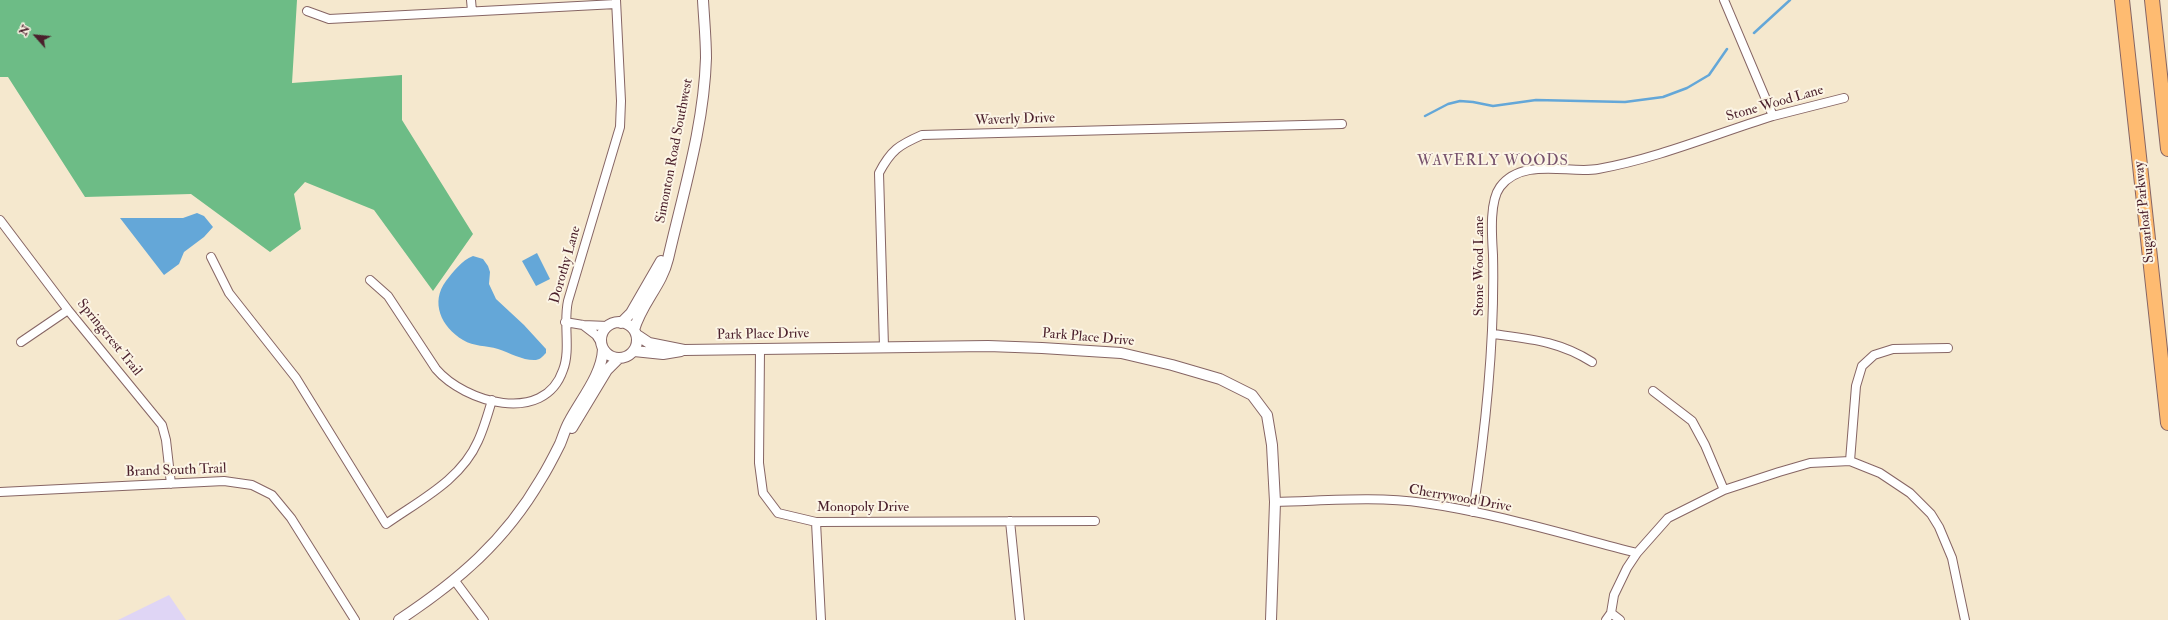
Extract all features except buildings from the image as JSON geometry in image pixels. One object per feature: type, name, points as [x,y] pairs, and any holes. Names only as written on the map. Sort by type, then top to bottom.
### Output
[{"type":"highway","name":"Sugarloaf Parkway","points":[[2122,0],[2168,423]]},
{"type":"highway","points":[[2152,0],[2168,149]]},
{"type":"street","points":[[471,0],[472,11]]},
{"type":"street","name":"Simonton Road Southwest","points":[[635,332],[638,316],[658,283],[668,259],[669,249],[686,185],[701,109],[706,58],[703,0]]},
{"type":"street","points":[[1724,0],[1773,116]]},
{"type":"street","points":[[307,11],[329,19],[616,2]]},
{"type":"street","name":"Dorothy Lane","points":[[370,280],[388,296],[428,358],[444,378],[459,388],[498,403],[526,404],[542,397],[552,388],[564,370],[566,356],[565,322],[568,301],[620,127],[616,2]]},
{"type":"street","name":"Stone Wood Lane","points":[[1473,512],[1483,446],[1492,334],[1492,215],[1500,188],[1508,179],[1521,173],[1542,168],[1569,170],[1597,169],[1661,154],[1773,116],[1844,98]]},
{"type":"street","name":"Waverly Drive","points":[[884,347],[878,173],[888,155],[901,144],[922,135],[1342,124]]},
{"type":"street","name":"Springcrest Trail","points":[[0,220],[68,310],[162,425],[166,440],[171,484]]},
{"type":"street","name":"Simonton Road Southwest","points":[[621,323],[638,302],[669,249]]},
{"type":"street","points":[[211,257],[229,293],[296,378],[386,524],[428,496],[455,474],[472,453],[478,442],[492,400]]},
{"type":"street","points":[[21,342],[68,310]]},
{"type":"street","points":[[565,322],[583,325],[608,326],[621,323],[630,326],[635,332],[638,341],[634,351],[624,358],[612,357],[602,346],[596,335],[583,325]]},
{"type":"street","points":[[399,620],[455,581],[488,550],[522,508],[542,478],[560,444],[568,424],[601,365],[604,331],[608,326]]},
{"type":"street","name":"Park Place Drive","points":[[635,332],[649,343],[684,350]]},
{"type":"street","points":[[1492,334],[1535,340],[1573,350],[1592,362]]},
{"type":"street","name":"Park Place Drive","points":[[634,351],[663,354],[684,350],[988,346],[1121,353],[1165,363],[1220,379],[1252,395],[1267,415],[1272,445],[1275,502],[1271,620]]},
{"type":"street","points":[[1850,461],[1856,386],[1862,366],[1874,355],[1893,349],[1948,348]]},
{"type":"street","name":"Monopoly Drive","points":[[760,350],[758,463],[763,493],[778,513],[816,522],[1095,521]]},
{"type":"street","points":[[560,444],[573,427],[607,370],[618,358]]},
{"type":"street","points":[[1654,390],[1692,421],[1705,445],[1724,490]]},
{"type":"street","points":[[1620,620],[1609,616],[1614,595],[1637,553],[1668,518],[1724,490],[1810,463],[1850,461],[1880,473],[1910,493],[1931,514],[1939,527],[1952,558],[1965,620]]},
{"type":"street","name":"Brand South Trail","points":[[0,492],[224,481],[252,485],[272,495],[291,518],[355,620]]},
{"type":"street","name":"Cherrywood Drive","points":[[1275,502],[1386,500],[1423,503],[1473,512],[1637,553]]},
{"type":"street","points":[[1010,521],[1020,620]]},
{"type":"street","points":[[816,522],[821,620]]},
{"type":"street","points":[[455,581],[484,620]]},
{"type":"shaded area","points":[[169,595],[186,620],[118,620]]},
{"type":"green space","points":[[0,0],[297,0],[292,83],[402,75],[402,120],[473,234],[433,291],[374,210],[305,182],[294,194],[301,229],[270,252],[191,194],[85,197],[8,77],[0,77]]},
{"type":"water","points":[[197,213],[204,216],[213,227],[204,237],[184,252],[179,264],[164,275],[120,218],[183,218]]},
{"type":"water","points":[[537,253],[550,279],[536,286],[522,261]]},
{"type":"water","points":[[473,256],[483,259],[488,266],[490,272],[489,284],[496,299],[524,325],[546,349],[546,353],[541,358],[531,360],[498,349],[467,342],[455,335],[444,321],[440,314],[439,305],[441,289],[458,267]]},
{"type":"waterway","points":[[1754,33],[1790,0]]},
{"type":"waterway","points":[[1425,116],[1448,104],[1460,101],[1493,106],[1536,100],[1625,102],[1663,97],[1687,88],[1709,75],[1727,49]]},
{"type":"district","name":"WAVERLY WOODS","points":[[1493,162]]}]
